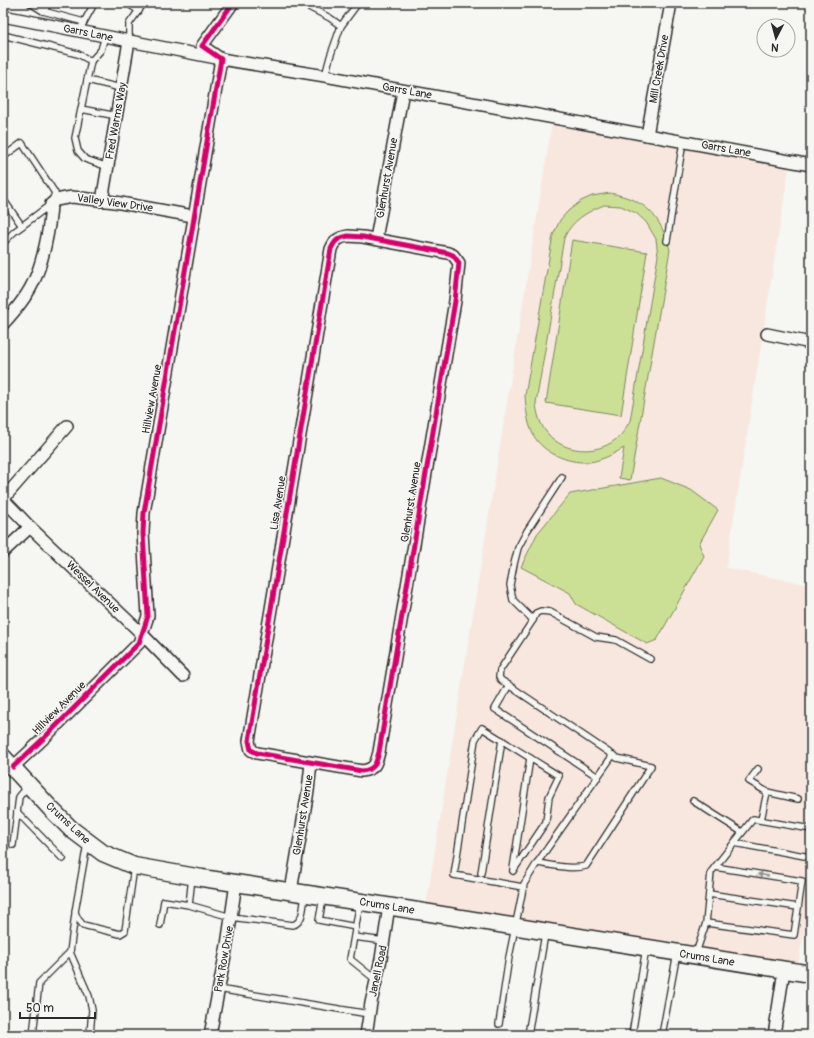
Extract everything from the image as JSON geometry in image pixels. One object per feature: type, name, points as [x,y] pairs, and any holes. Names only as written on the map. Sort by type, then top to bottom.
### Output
[{"type":"main road","name":"Crums Lane","points":[[8,762],[71,829],[87,842],[112,858],[134,866],[192,877],[389,906],[811,974]]},
{"type":"street","points":[[221,59],[202,46],[233,3]]},
{"type":"street","name":"Mill Creek Drive","points":[[647,135],[671,3]]},
{"type":"street","name":"Garrs Lane","points":[[3,16],[81,27],[105,36],[221,59],[403,90],[811,165]]},
{"type":"street","name":"Fred Warms Way","points":[[102,201],[129,41]]},
{"type":"street","name":"Hillview Avenue","points":[[8,762],[44,738],[139,643],[148,616],[143,533],[144,513],[221,59]]},
{"type":"street","name":"Glenhurst Avenue","points":[[298,892],[311,763],[362,771],[373,768],[377,760],[456,301],[459,263],[453,255],[376,239],[403,90]]},
{"type":"street","name":"Valley View Drive","points":[[51,204],[56,200],[72,197],[194,216]]},
{"type":"street","points":[[3,324],[23,301],[36,277],[50,218],[51,204]]},
{"type":"street","name":"Lisa Avenue","points":[[311,763],[257,753],[250,748],[250,735],[331,250],[336,240],[340,237],[348,236],[376,239]]},
{"type":"street","points":[[767,334],[811,343]]},
{"type":"street","points":[[3,499],[67,426]]},
{"type":"street","name":"Wessel Avenue","points":[[3,499],[30,527],[142,634],[183,676]]},
{"type":"street","points":[[3,552],[30,527]]},
{"type":"street","name":"Park Row Drive","points":[[210,1035],[236,883]]},
{"type":"street","name":"Janell Road","points":[[366,1035],[384,941],[389,906]]},
{"type":"street","points":[[774,1035],[784,970]]},
{"type":"lane","points":[[43,11],[49,3]]},
{"type":"lane","points":[[32,4],[43,11],[81,27],[94,4],[93,3]]},
{"type":"lane","points":[[127,3],[139,11]]},
{"type":"lane","points":[[129,41],[129,24],[144,3]]},
{"type":"lane","points":[[301,3],[330,18],[341,26]]},
{"type":"lane","points":[[325,76],[341,26],[358,3]]},
{"type":"lane","points":[[3,35],[78,54],[91,61]]},
{"type":"lane","points":[[105,36],[101,50],[91,61],[75,138],[78,151],[85,159],[108,167]]},
{"type":"lane","points":[[87,80],[121,88]]},
{"type":"lane","points":[[81,109],[117,116]]},
{"type":"lane","points":[[667,241],[683,142]]},
{"type":"lane","points":[[3,157],[22,143],[55,193],[51,204],[4,241]]},
{"type":"lane","points":[[3,199],[22,226]]},
{"type":"lane","points":[[533,620],[513,600],[510,585],[512,571],[521,542],[562,477]]},
{"type":"lane","points":[[537,863],[580,868],[586,866],[651,766],[617,758],[501,680],[499,677],[500,670],[533,620],[536,613],[541,611],[550,612],[596,637],[616,640],[650,659]]},
{"type":"lane","points":[[509,685],[494,708],[598,777]]},
{"type":"lane","points":[[524,887],[454,876],[475,740],[482,728],[559,776],[549,797],[546,822],[513,871],[530,758]]},
{"type":"lane","points":[[481,873],[502,740]]},
{"type":"lane","points":[[499,1024],[515,927],[524,887],[537,863],[613,755]]},
{"type":"lane","points":[[758,769],[749,781],[767,792],[798,799]]},
{"type":"lane","points":[[13,845],[19,796],[29,785]]},
{"type":"lane","points":[[761,820],[767,792]]},
{"type":"lane","points":[[693,801],[742,832]]},
{"type":"lane","points":[[17,812],[63,859]]},
{"type":"lane","points":[[696,956],[706,923],[712,872],[752,819],[811,829]]},
{"type":"lane","points":[[87,842],[70,952],[89,996],[92,1010],[90,1035]]},
{"type":"lane","points":[[734,843],[810,857],[811,849]]},
{"type":"lane","points":[[75,912],[83,925],[120,934],[125,931],[134,866]]},
{"type":"lane","points":[[706,923],[794,935],[802,881],[715,867]]},
{"type":"lane","points":[[189,905],[192,877]]},
{"type":"lane","points":[[160,925],[164,901],[189,905],[231,917],[293,926],[298,924],[301,918],[298,892]]},
{"type":"lane","points":[[709,894],[798,907]]},
{"type":"lane","points":[[323,896],[320,920],[356,927]]},
{"type":"lane","points":[[360,902],[350,959],[376,980]]},
{"type":"lane","points":[[529,1029],[546,931]]},
{"type":"lane","points":[[354,936],[384,941]]},
{"type":"lane","points":[[632,1035],[646,948]]},
{"type":"lane","points":[[33,1035],[40,982],[70,952]]},
{"type":"lane","points":[[662,1035],[677,953]]},
{"type":"lane","points":[[218,989],[369,1014]]},
{"type":"shaded area","points":[[552,123],[789,167],[726,568],[811,585],[811,891],[798,966],[426,906]]},
{"type":"green space","points":[[610,193],[623,196],[642,205],[656,218],[670,250],[630,480],[619,478],[624,448],[604,458],[589,462],[568,460],[560,457],[546,449],[535,438],[530,428],[526,410],[525,396],[553,235],[560,220],[568,211],[581,201],[592,196]],"holes":[[[604,205],[621,206],[636,213],[646,222],[656,239],[658,256],[630,421],[620,436],[607,445],[590,450],[580,450],[563,445],[545,431],[539,419],[536,403],[564,238],[571,226],[586,214]]]},
{"type":"green space","points":[[572,240],[647,252],[621,415],[546,403]]},
{"type":"green space","points":[[661,478],[691,490],[718,510],[699,544],[704,556],[657,640],[647,644],[576,604],[570,593],[521,567],[537,534],[570,494]]},
{"type":"cycle path","points":[[13,767],[139,643],[148,616],[143,533],[144,513],[221,59],[202,46],[233,3]]},
{"type":"cycle path","points":[[348,236],[363,237],[448,253],[453,255],[459,263],[455,301],[379,752],[374,765],[370,769],[362,771],[257,753],[251,750],[249,741],[331,249],[337,240],[348,236]]}]
